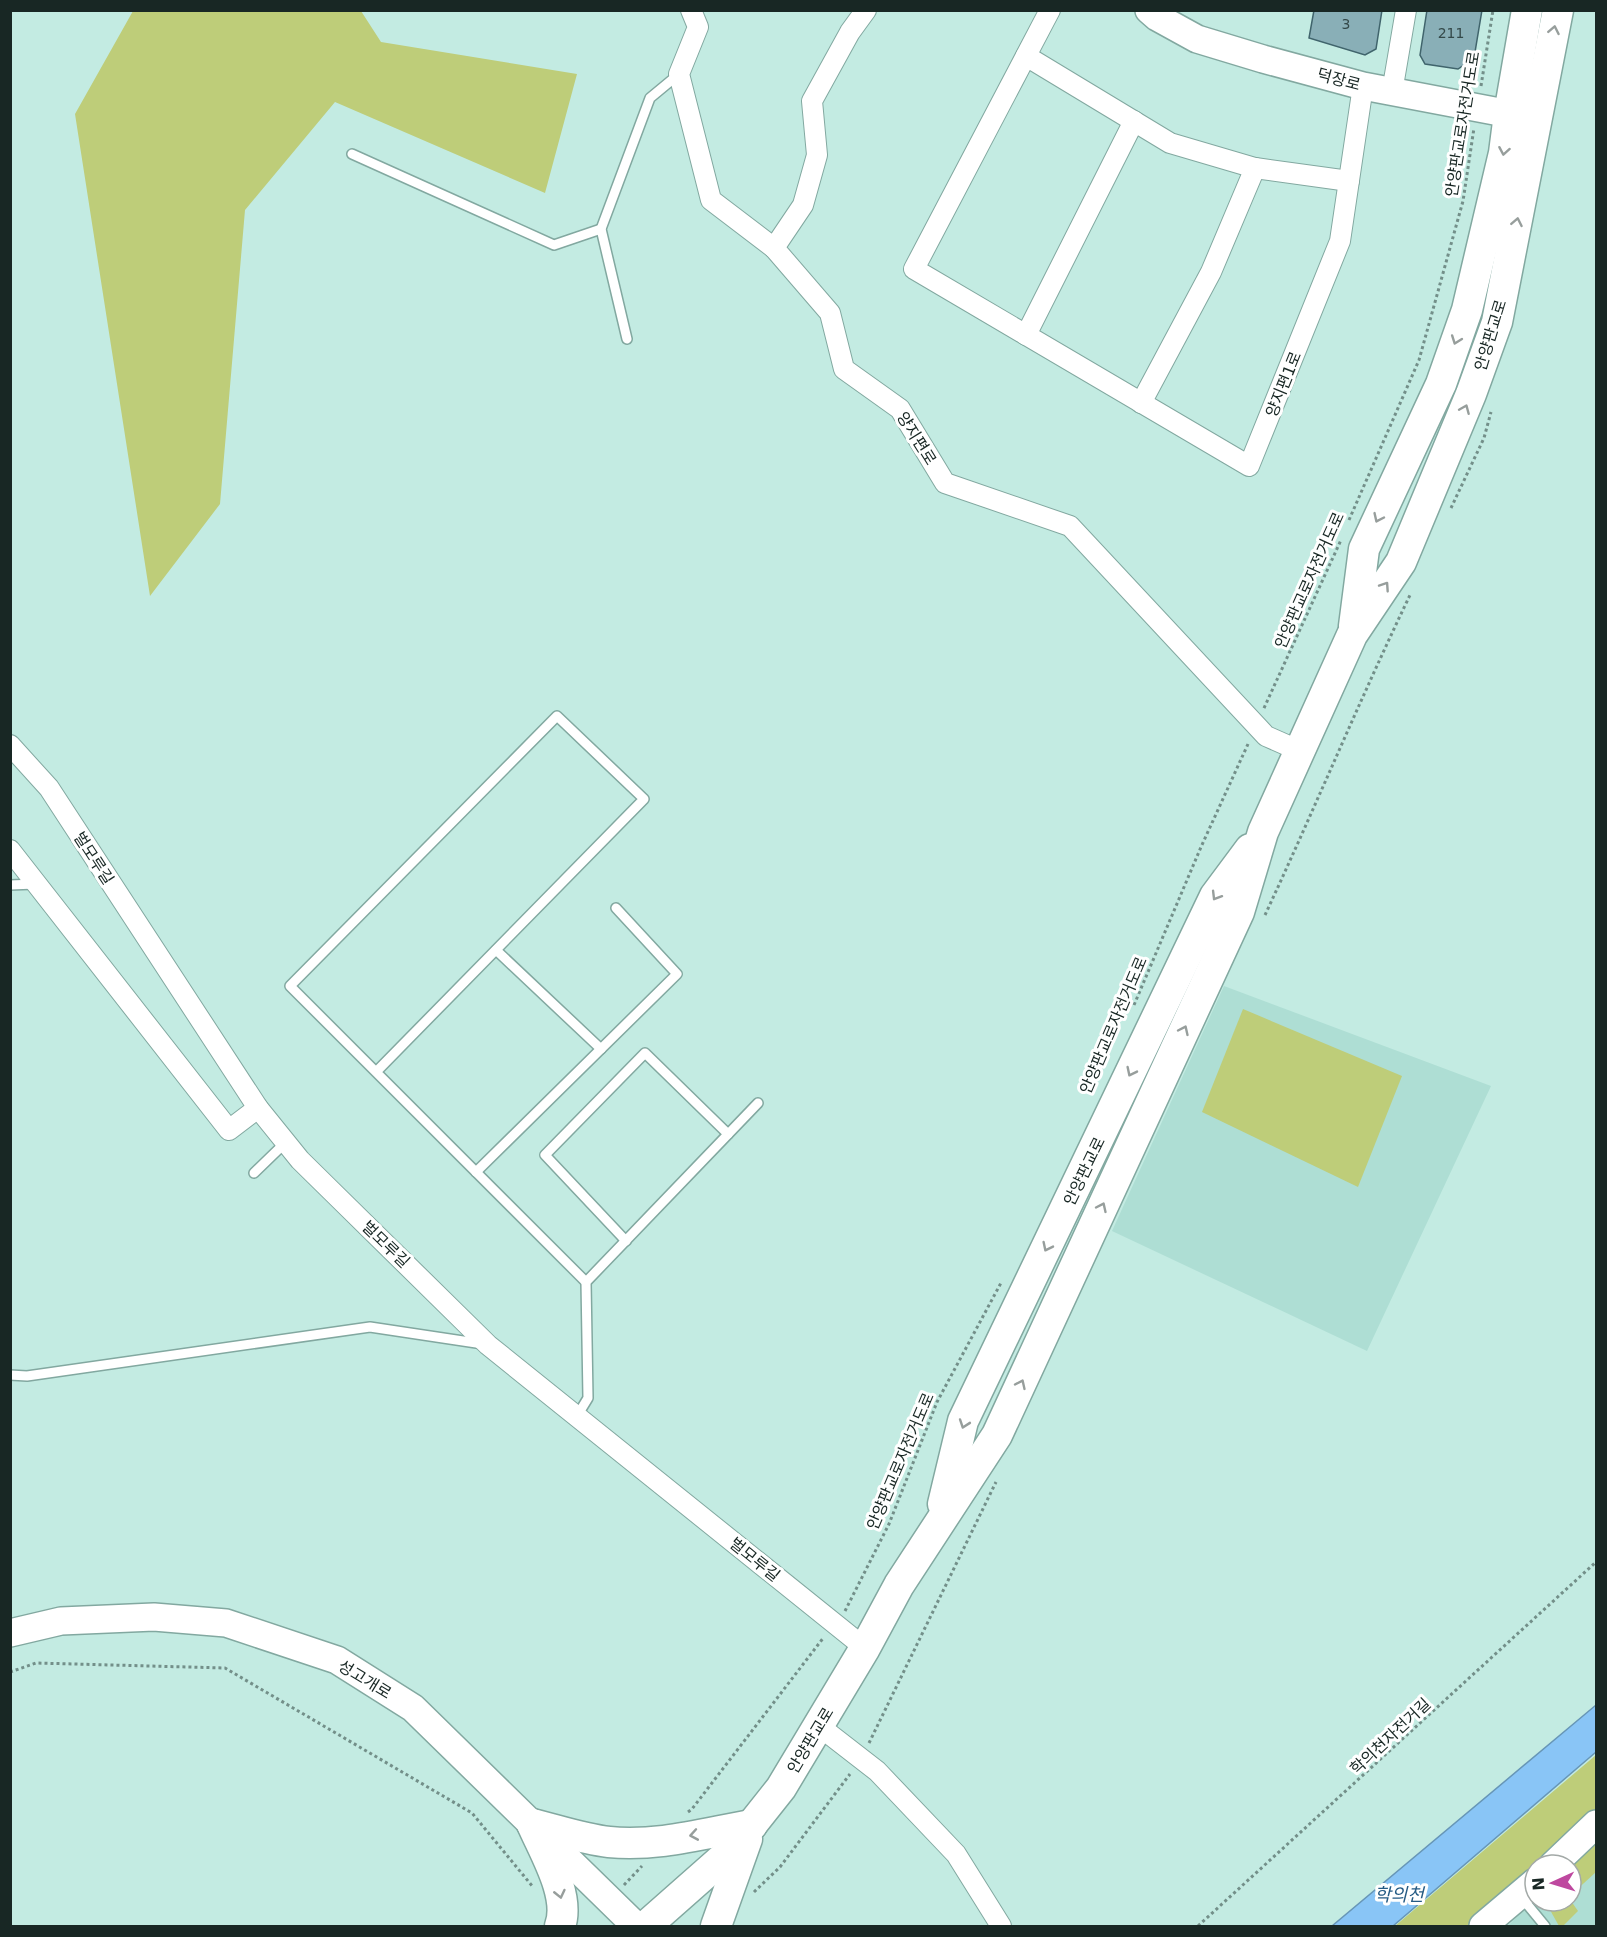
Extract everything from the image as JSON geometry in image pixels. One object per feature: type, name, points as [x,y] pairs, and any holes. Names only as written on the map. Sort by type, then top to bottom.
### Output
[{"type":"main road","name":"안양판교로","points":[[1353,635],[1364,549],[1441,384],[1467,310],[1504,153],[1527,10]]},
{"type":"main road","name":"안양판교로","points":[[646,1926],[731,1851],[781,1788],[865,1648],[899,1585],[997,1435],[1239,912],[1263,832],[1353,635],[1401,562],[1471,394],[1497,322],[1558,10]]},
{"type":"main road","points":[[532,1824],[607,1842],[647,1842],[752,1825],[716,1926]]},
{"type":"main road","points":[[532,1824],[562,1894],[560,1926]]},
{"type":"street","points":[[679,74],[698,27],[691,10]]},
{"type":"street","points":[[774,248],[803,205],[817,155],[812,101],[850,32],[866,10]]},
{"type":"street","name":"양지편1로","points":[[1050,10],[914,269],[1250,466],[1340,241],[1364,86]]},
{"type":"street","name":"덕장로","points":[[1149,10],[1157,17],[1197,39],[1364,86],[1538,119]]},
{"type":"street","points":[[1392,92],[1406,10]]},
{"type":"street","points":[[1026,56],[1170,143],[1255,168],[1350,181]]},
{"type":"street","name":"양지편로","points":[[679,74],[711,200],[774,248],[830,313],[844,369],[900,409],[945,483],[1070,526],[1266,736],[1300,751]]},
{"type":"street","points":[[1026,335],[1134,122]]},
{"type":"street","points":[[1141,403],[1211,272],[1255,168]]},
{"type":"street","name":"벌모루길","points":[[10,745],[49,788],[258,1108],[300,1160],[488,1345],[865,1648]]},
{"type":"street","points":[[10,850],[39,884],[229,1130],[258,1108]]},
{"type":"street","name":"성고개로","points":[[10,1633],[61,1621],[154,1617],[216,1622],[226,1623],[337,1660],[413,1708],[636,1926]]},
{"type":"street","points":[[819,1726],[877,1771],[956,1854],[1000,1926]]},
{"type":"street","points":[[1566,1853],[1596,1824]]},
{"type":"street","points":[[1483,1926],[1523,1892]]},
{"type":"lane","points":[[627,339],[601,230],[650,98],[679,74]]},
{"type":"lane","points":[[352,154],[554,245],[601,230]]},
{"type":"lane","points":[[376,1072],[644,799],[557,716],[290,986],[376,1072],[586,1282],[588,1398],[577,1416]]},
{"type":"lane","points":[[10,885],[39,884]]},
{"type":"lane","points":[[476,1172],[677,974],[616,908]]},
{"type":"lane","points":[[496,950],[601,1049]]},
{"type":"lane","points":[[626,1240],[545,1155],[645,1053],[728,1134]]},
{"type":"lane","points":[[586,1282],[758,1103]]},
{"type":"lane","points":[[254,1173],[286,1142]]},
{"type":"lane","points":[[10,1375],[38,1374],[370,1327],[488,1345]]},
{"type":"path","name":"안양판교로자전거도로","points":[[1348,523],[1419,360],[1462,201],[1493,10]]},
{"type":"path","name":"안양판교로자전거도로","points":[[1132,1011],[1201,848],[1343,534]]},
{"type":"path","name":"안양판교로자전거도로","points":[[684,1814],[692,1809],[847,1608],[889,1524],[937,1402],[1004,1277]]},
{"type":"path","name":"학의천자전거길","points":[[1198,1926],[1596,1562]]},
{"type":"path","points":[[10,1672],[36,1663],[225,1668],[472,1813],[538,1894]]},
{"type":"path","points":[[608,1899],[642,1869],[647,1842]]},
{"type":"shaded area","points":[[1224,986],[1491,1086],[1367,1351],[1112,1231]]},
{"type":"shaded area","points":[[1596,1841],[1596,1926],[1508,1926],[1523,1910],[1523,1913],[1583,1913],[1583,1853]]},
{"type":"green space","points":[[133,11],[361,11],[381,42],[577,74],[545,193],[335,102],[245,210],[220,504],[150,596],[75,114]]},
{"type":"green space","points":[[1243,1009],[1402,1076],[1358,1187],[1202,1112]]},
{"type":"green space","points":[[1596,1755],[1596,1811],[1552,1853],[1523,1853],[1523,1879],[1469,1926],[1395,1926]]},
{"type":"green space","points":[[1596,1843],[1596,1872],[1583,1884],[1583,1855]]},
{"type":"green space","points":[[1552,1913],[1576,1913],[1563,1926],[1559,1926]]},
{"type":"water","name":"학의천","points":[[1596,1705],[1596,1752],[1393,1926],[1332,1926]]},
{"type":"building","points":[[1314,10],[1382,10],[1376,49],[1365,55],[1309,38]]},
{"type":"building","points":[[1427,10],[1482,10],[1474,58],[1458,69],[1425,64],[1420,55]]}]
